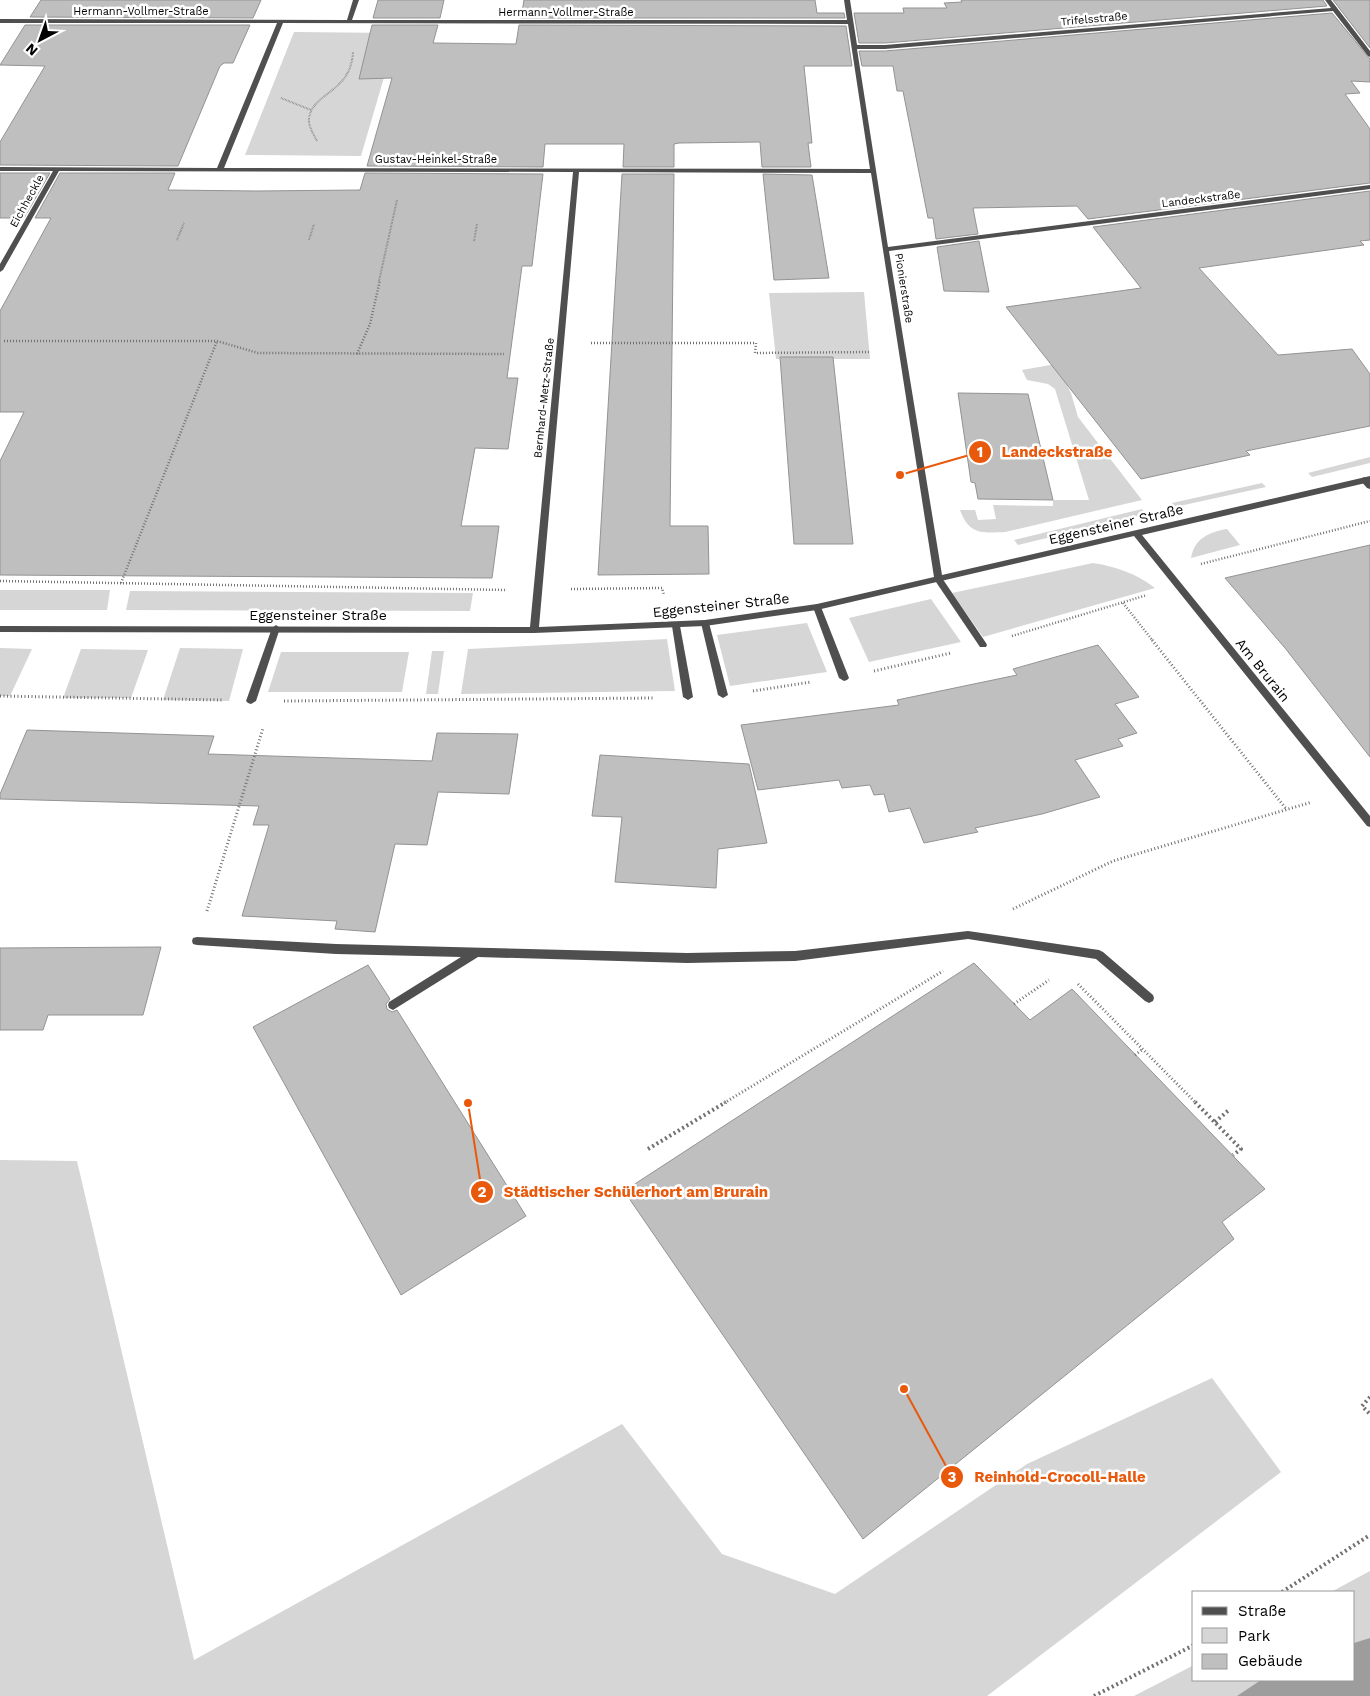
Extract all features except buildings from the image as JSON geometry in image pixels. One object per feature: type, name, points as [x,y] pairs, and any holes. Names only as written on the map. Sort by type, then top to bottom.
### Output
[{"type":"street","points":[[350,22],[356,0]]},
{"type":"street","name":"Pionierstraße","points":[[847,0],[872,171],[939,580]]},
{"type":"street","points":[[1328,0],[1370,55]]},
{"type":"street","name":"Trifelsstraße","points":[[854,46],[895,46],[1335,9]]},
{"type":"street","name":"Hermann-Vollmer-Straße","points":[[0,21],[850,22]]},
{"type":"street","points":[[220,169],[281,21]]},
{"type":"street","name":"Gustav-Heinkel-Straße","points":[[0,169],[872,171]]},
{"type":"street","name":"Eichheckle","points":[[0,270],[57,169]]},
{"type":"street","name":"Bernhard-Metz-Straße","points":[[534,630],[536,590],[576,170]]},
{"type":"street","name":"Landeckstraße","points":[[886,249],[1370,187]]},
{"type":"street","name":"Eggensteiner Straße","points":[[0,629],[276,628],[534,630],[676,626],[705,623],[817,607],[1136,533],[1368,482]]},
{"type":"street","name":"Am Brurain","points":[[1136,533],[1166,573],[1370,823]]},
{"type":"street","points":[[939,580],[983,645]]},
{"type":"street","points":[[817,607],[844,678]]},
{"type":"street","points":[[705,623],[723,695]]},
{"type":"street","points":[[676,626],[688,697]]},
{"type":"street","points":[[251,701],[276,628]]},
{"type":"street","points":[[197,941],[336,949],[478,951],[687,958],[795,956],[968,935],[1099,955],[1150,998]]},
{"type":"street","points":[[393,1005],[478,951]]},
{"type":"path","points":[[316,169],[320,148],[309,121],[311,110],[348,77],[354,52],[342,39],[350,22]]},
{"type":"path","points":[[357,354],[370,324],[404,169]]},
{"type":"path","points":[[177,240],[184,223]]},
{"type":"path","points":[[309,240],[314,224]]},
{"type":"path","points":[[474,241],[477,224]]},
{"type":"path","points":[[4,341],[217,341],[258,353],[504,354]]},
{"type":"path","points":[[121,583],[217,341]]},
{"type":"path","points":[[561,343],[756,342],[755,352],[902,352]]},
{"type":"path","points":[[1166,573],[1370,520]]},
{"type":"path","points":[[0,581],[536,590],[662,588],[676,626]]},
{"type":"path","points":[[1123,602],[1287,810]]},
{"type":"path","points":[[0,696],[251,701]]},
{"type":"path","points":[[197,941],[266,720]]},
{"type":"path","points":[[1233,1155],[1241,1149],[1007,911],[1113,861],[1344,793]]},
{"type":"path","points":[[648,1149],[945,970]]},
{"type":"path","points":[[1014,1004],[1063,970]]},
{"type":"path","points":[[1135,1055],[1143,1049]]},
{"type":"path","points":[[1215,1122],[1230,1109]]},
{"type":"path","points":[[1370,1397],[1362,1406],[1370,1414]]},
{"type":"path","points":[[1284,1591],[1370,1535]]},
{"type":"path","points":[[1094,1696],[1192,1646]]},
{"type":"green space","points":[[294,32],[397,33],[361,156],[245,155]]},
{"type":"green space","points":[[864,292],[870,359],[776,359],[769,293]]},
{"type":"green space","points":[[1056,364],[1071,393],[1078,417],[1142,500],[1005,532],[977,531],[968,524],[960,510],[975,510],[978,520],[996,519],[993,505],[1053,506],[1053,500],[1089,500],[1055,389],[1048,384],[1027,380],[1022,370]]},
{"type":"green space","points":[[1370,457],[1370,463],[1312,477],[1308,473]]},
{"type":"green space","points":[[1262,483],[1266,487],[1175,507],[1172,503]]},
{"type":"green space","points":[[1142,509],[1146,514],[1018,545],[1014,540]]},
{"type":"green space","points":[[1227,529],[1240,545],[1191,558],[1199,541],[1209,534]]},
{"type":"green space","points":[[1093,563],[1126,571],[1155,588],[983,637],[952,593]]},
{"type":"green space","points":[[0,590],[110,590],[107,610],[0,610]]},
{"type":"green space","points":[[130,591],[473,593],[470,611],[126,610]]},
{"type":"green space","points":[[931,599],[961,642],[869,662],[849,618]]},
{"type":"green space","points":[[807,623],[827,672],[730,686],[717,635]]},
{"type":"green space","points":[[667,639],[675,691],[461,694],[468,649]]},
{"type":"green space","points":[[0,648],[32,649],[10,696],[0,696]]},
{"type":"green space","points":[[180,648],[243,649],[229,701],[163,700]]},
{"type":"green space","points":[[81,649],[148,650],[131,698],[63,698]]},
{"type":"green space","points":[[432,651],[444,651],[438,694],[426,694]]},
{"type":"green space","points":[[281,652],[409,652],[402,692],[268,692]]},
{"type":"green space","points":[[0,1160],[77,1161],[194,1660],[622,1424],[722,1554],[835,1594],[1027,1464],[1212,1378],[1281,1472],[987,1696],[0,1696]]},
{"type":"green space","points":[[1370,1571],[1370,1696],[1134,1696],[1192,1666],[1192,1681],[1355,1681],[1355,1591],[1333,1591]]},
{"type":"shaded area","points":[[1370,1638],[1370,1696],[1237,1696],[1260,1681],[1355,1681],[1355,1643]]},
{"type":"place","name":"Landeckstraße","points":[[900,475]]},
{"type":"place","name":"Städtischer Schülerhort am Brurain","points":[[468,1103]]},
{"type":"place","name":"Reinhold-Crocoll-Halle","points":[[904,1389]]}]
